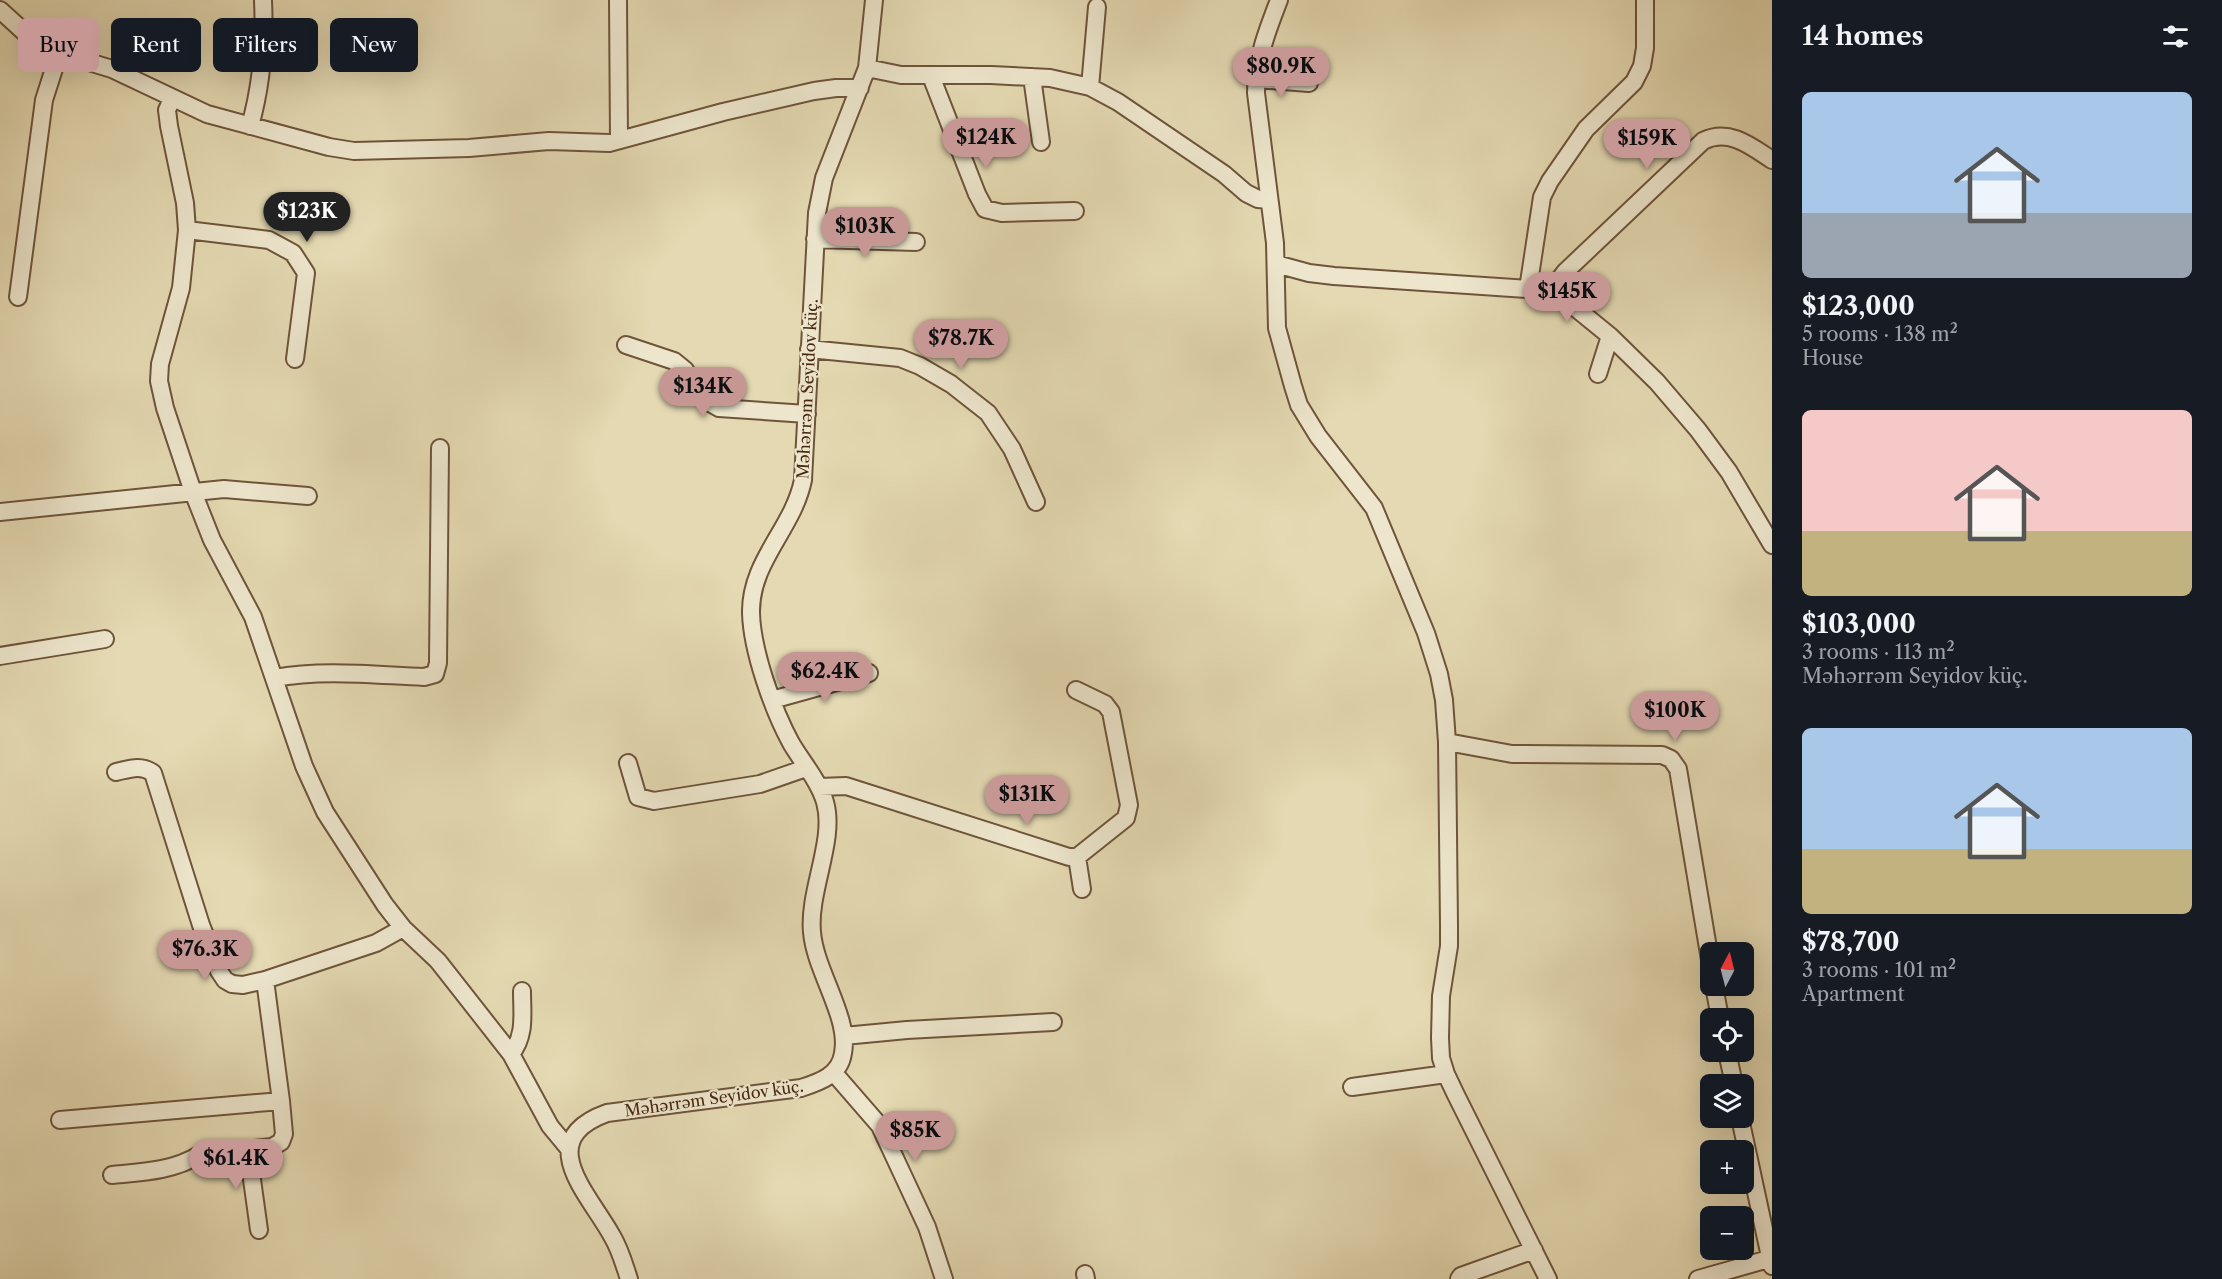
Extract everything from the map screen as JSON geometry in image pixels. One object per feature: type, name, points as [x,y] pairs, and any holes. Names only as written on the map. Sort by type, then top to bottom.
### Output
[{"type":"street","points":[[250,126],[258,98],[264,59],[263,0]]},
{"type":"street","points":[[618,0],[619,140]]},
{"type":"street","name":"Məhərrəm Seyidov küç.","points":[[569,1149],[580,1128],[592,1119],[607,1113],[801,1088],[819,1082],[834,1073],[841,1063],[844,1036],[818,965],[811,929],[827,828],[825,801],[780,720],[772,700],[761,665],[751,614],[752,597],[759,570],[796,505],[803,480],[817,213],[824,178],[867,68],[874,0]]},
{"type":"street","points":[[1279,0],[1261,49],[1256,79],[1276,264],[1277,328],[1299,405],[1318,436],[1374,508],[1426,633],[1439,674],[1444,700],[1447,742],[1449,946],[1441,996],[1441,1058],[1446,1074],[1548,1279]]},
{"type":"street","points":[[1528,289],[1542,197],[1550,181],[1586,129],[1634,82],[1642,66],[1645,48],[1645,0]]},
{"type":"street","points":[[1090,87],[1097,7]]},
{"type":"street","points":[[0,10],[18,26]]},
{"type":"street","points":[[99,65],[207,114],[328,147],[354,151],[469,148],[549,141],[609,143],[814,91],[860,88]]},
{"type":"street","points":[[867,68],[901,75],[1032,77],[1061,80],[1090,87],[1118,102],[1215,167],[1246,193],[1258,199],[1269,200]]},
{"type":"street","points":[[18,297],[45,100],[53,72]]},
{"type":"street","points":[[931,76],[985,209],[1002,213],[1075,211]]},
{"type":"street","points":[[1032,77],[1041,142]]},
{"type":"street","points":[[1256,79],[1309,83]]},
{"type":"street","points":[[172,99],[167,111],[185,203],[187,230],[181,288],[160,364],[159,381],[165,408],[193,492],[212,540],[253,617],[304,766],[325,812],[358,866],[403,928],[438,961],[511,1054],[550,1126],[569,1149],[574,1174],[613,1236],[629,1279]]},
{"type":"street","points":[[1550,292],[1565,272],[1703,141],[1712,136],[1731,137],[1772,159]]},
{"type":"street","points":[[187,230],[269,240],[293,253],[306,273],[295,359]]},
{"type":"street","points":[[815,239],[916,242]]},
{"type":"street","points":[[1276,264],[1309,273],[1334,276],[1528,289],[1550,292],[1568,301],[1610,336],[1657,382],[1698,430],[1729,472],[1772,545]]},
{"type":"street","points":[[1598,374],[1610,336]]},
{"type":"street","points":[[626,345],[674,361],[685,370],[705,400],[718,408],[807,414]]},
{"type":"street","points":[[809,349],[900,358],[920,366],[951,384],[988,413],[1012,449],[1036,502]]},
{"type":"street","points":[[274,678],[325,672],[424,677],[435,674],[438,663],[440,448]]},
{"type":"street","points":[[0,512],[224,489],[308,496]]},
{"type":"street","points":[[0,656],[105,639]]},
{"type":"street","points":[[772,700],[869,673]]},
{"type":"street","points":[[819,787],[846,786],[1069,857],[1077,857],[1126,818],[1129,805],[1111,712],[1105,704],[1076,690]]},
{"type":"street","points":[[1447,742],[1512,754],[1662,755],[1671,759],[1678,769],[1707,942]]},
{"type":"street","points":[[628,763],[638,797],[654,801],[760,784],[806,768]]},
{"type":"street","points":[[116,772],[138,767],[147,768],[153,773],[201,924],[219,971],[225,980],[232,984],[243,985],[265,980],[376,944],[403,928]]},
{"type":"street","points":[[1077,857],[1082,889]]},
{"type":"street","points":[[112,1175],[166,1169],[189,1162],[199,1155],[272,1147],[282,1142],[284,1134],[281,1101],[265,980]]},
{"type":"street","points":[[511,1054],[523,1031],[522,991]]},
{"type":"street","points":[[844,1036],[1053,1022]]},
{"type":"street","points":[[834,1073],[874,1116],[880,1126],[927,1227],[945,1279]]},
{"type":"street","points":[[1352,1087],[1446,1074]]},
{"type":"street","points":[[60,1120],[281,1101]]},
{"type":"street","points":[[1698,1279],[1772,1261],[1742,1128]]},
{"type":"street","points":[[251,1149],[250,1165],[259,1230]]},
{"type":"street","points":[[1459,1279],[1461,1276],[1534,1250]]}]
